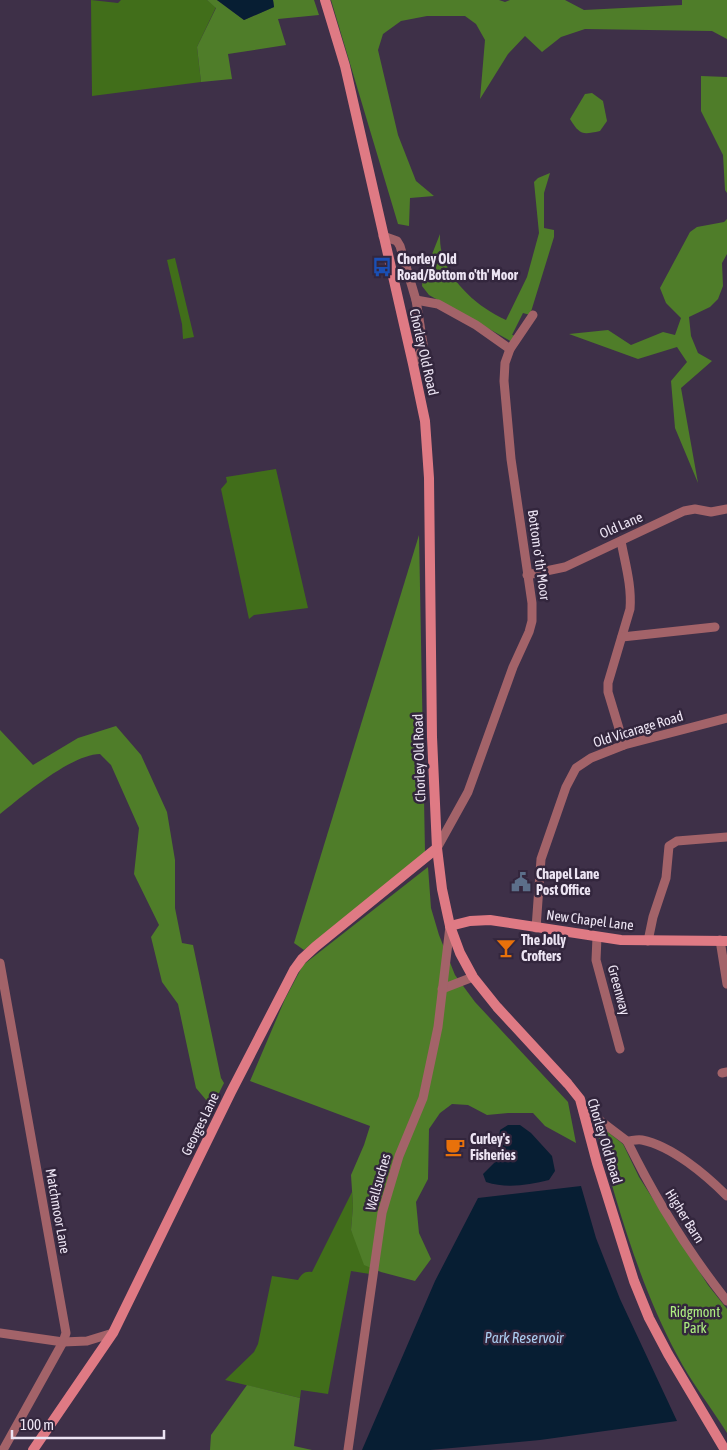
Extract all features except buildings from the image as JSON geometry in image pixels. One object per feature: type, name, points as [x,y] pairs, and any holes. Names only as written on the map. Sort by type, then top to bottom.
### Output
[{"type":"main road","name":"Chorley Old Road","points":[[325,0],[345,66],[425,421],[429,478],[432,736],[437,848],[442,889],[450,926],[460,953],[473,977],[497,1007],[580,1099],[597,1163],[634,1281],[649,1318],[725,1450]]},
{"type":"main road","name":"Georges Lane","points":[[33,1450],[113,1333],[231,1092],[302,958],[437,848]]},
{"type":"main road","name":"New Chapel Lane","points":[[450,926],[490,920],[597,937],[648,941],[724,941]]},
{"type":"street","points":[[383,236],[396,241],[400,246],[416,300],[423,344],[422,350],[413,364]]},
{"type":"street","points":[[416,300],[438,304],[476,325],[510,349]]},
{"type":"street","name":"Bottom o' th' Moor","points":[[437,848],[468,792],[513,667],[532,621],[532,603],[511,459],[504,381],[505,363],[510,349],[533,315]]},
{"type":"street","name":"Old Lane","points":[[527,575],[565,567],[684,512],[695,509],[711,512],[727,509]]},
{"type":"street","points":[[621,541],[631,599],[630,609],[608,683],[608,692],[624,745]]},
{"type":"street","points":[[622,637],[715,627]]},
{"type":"street","name":"Old Vicarage Road","points":[[536,928],[541,859],[571,774],[576,768],[591,758],[624,745],[727,718]]},
{"type":"street","points":[[648,941],[653,917],[666,878],[669,846],[676,841],[727,837]]},
{"type":"street","name":"Wallsuches","points":[[348,1450],[382,1213],[399,1156],[423,1098],[438,1027],[450,926]]},
{"type":"street","name":"Greenway","points":[[597,937],[596,960],[620,1050]]},
{"type":"street","points":[[724,941],[727,984]]},
{"type":"street","name":"Matchmoor Lane","points":[[0,964],[66,1333],[63,1342],[3,1450]]},
{"type":"street","points":[[442,989],[473,977]]},
{"type":"street","points":[[583,1110],[594,1116],[626,1141],[641,1139],[665,1149],[699,1171],[727,1196]]},
{"type":"street","name":"Higher Barn","points":[[626,1141],[644,1175],[689,1248],[727,1301]]},
{"type":"street","points":[[0,1333],[63,1342],[87,1341],[113,1333]]},
{"type":"green space","points":[[91,0],[118,3],[121,0],[207,0],[216,7],[197,47],[201,82],[92,96]]},
{"type":"green space","points":[[207,0],[217,0],[244,20],[274,7],[273,0],[314,0],[319,15],[278,19],[286,45],[228,54],[232,79],[201,82],[197,47],[216,8]]},
{"type":"green space","points":[[331,0],[499,0],[505,2],[510,0],[565,0],[584,10],[682,5],[682,0],[727,0],[727,39],[712,31],[585,29],[561,37],[542,52],[525,36],[508,54],[480,99],[485,40],[476,24],[465,16],[427,16],[401,21],[383,34],[378,50],[398,135],[416,181],[434,196],[410,198],[409,226],[398,224]]},
{"type":"green space","points":[[701,76],[727,77],[727,193],[725,190],[723,155],[701,111]]},
{"type":"green space","points":[[592,93],[603,101],[607,121],[600,131],[585,133],[579,131],[570,119],[585,94]]},
{"type":"green space","points":[[550,173],[544,193],[544,228],[554,230],[554,237],[530,315],[523,313],[512,335],[516,336],[512,342],[429,295],[422,286],[423,277],[440,234],[442,253],[452,275],[476,301],[506,320],[527,277],[539,233],[534,182],[538,178]]},
{"type":"green space","points":[[727,219],[727,254],[722,263],[723,286],[718,299],[710,307],[689,317],[691,336],[698,353],[712,361],[681,388],[698,483],[675,428],[671,381],[687,362],[677,347],[638,359],[569,334],[608,330],[631,345],[663,332],[675,335],[681,318],[666,303],[660,288],[690,232],[697,227],[724,222]]},
{"type":"green space","points":[[175,258],[194,337],[183,339],[182,324],[167,260]]},
{"type":"green space","points":[[276,469],[308,608],[254,615],[249,619],[221,489],[227,482],[226,477]]},
{"type":"green space","points":[[419,535],[425,852],[304,950],[294,943]]},
{"type":"green space","points":[[116,726],[141,755],[167,812],[175,860],[175,908],[182,943],[193,945],[221,1078],[224,1083],[212,1107],[196,1088],[178,1004],[162,982],[151,937],[159,925],[134,874],[139,828],[111,765],[100,754],[75,761],[48,777],[0,814],[0,730],[33,765],[78,738]]},
{"type":"green space","points":[[428,867],[431,908],[439,935],[455,975],[475,1002],[568,1102],[576,1143],[545,1126],[533,1113],[487,1115],[468,1105],[452,1104],[440,1113],[429,1129],[428,1179],[416,1202],[419,1233],[431,1259],[415,1281],[381,1272],[364,1265],[351,1230],[353,1206],[351,1175],[370,1126],[250,1081],[285,999],[303,965]]},
{"type":"green space","name":"Ridgmont Park","points":[[594,1121],[623,1144],[639,1177],[708,1285],[727,1309],[727,1433],[683,1365],[651,1299],[629,1241]]},
{"type":"green space","points":[[352,1192],[351,1230],[371,1268],[370,1274],[351,1271],[328,1394],[301,1390],[300,1398],[225,1380],[254,1352],[258,1344],[272,1276],[298,1280],[303,1273],[312,1272]]},
{"type":"green space","points":[[247,1385],[300,1398],[294,1446],[312,1450],[210,1450],[211,1435]]},
{"type":"water","points":[[217,0],[273,0],[274,7],[244,20]]},
{"type":"water","points":[[508,1125],[520,1125],[531,1133],[552,1156],[555,1171],[549,1180],[510,1186],[486,1182],[483,1174],[500,1154],[498,1143],[500,1130]]},
{"type":"water","name":"Park Reservoir","points":[[581,1186],[596,1238],[620,1299],[677,1421],[540,1440],[430,1450],[362,1450],[435,1281],[478,1198]]},
{"type":"place","name":"Chorley Old Road/Bottom o'th' Moor","points":[[382,267]]},
{"type":"place","name":"Chapel Lane Post Office","points":[[521,882]]},
{"type":"place","name":"The Jolly Crofters","points":[[506,948]]},
{"type":"place","name":"Curley's Fisheries","points":[[455,1147]]}]
